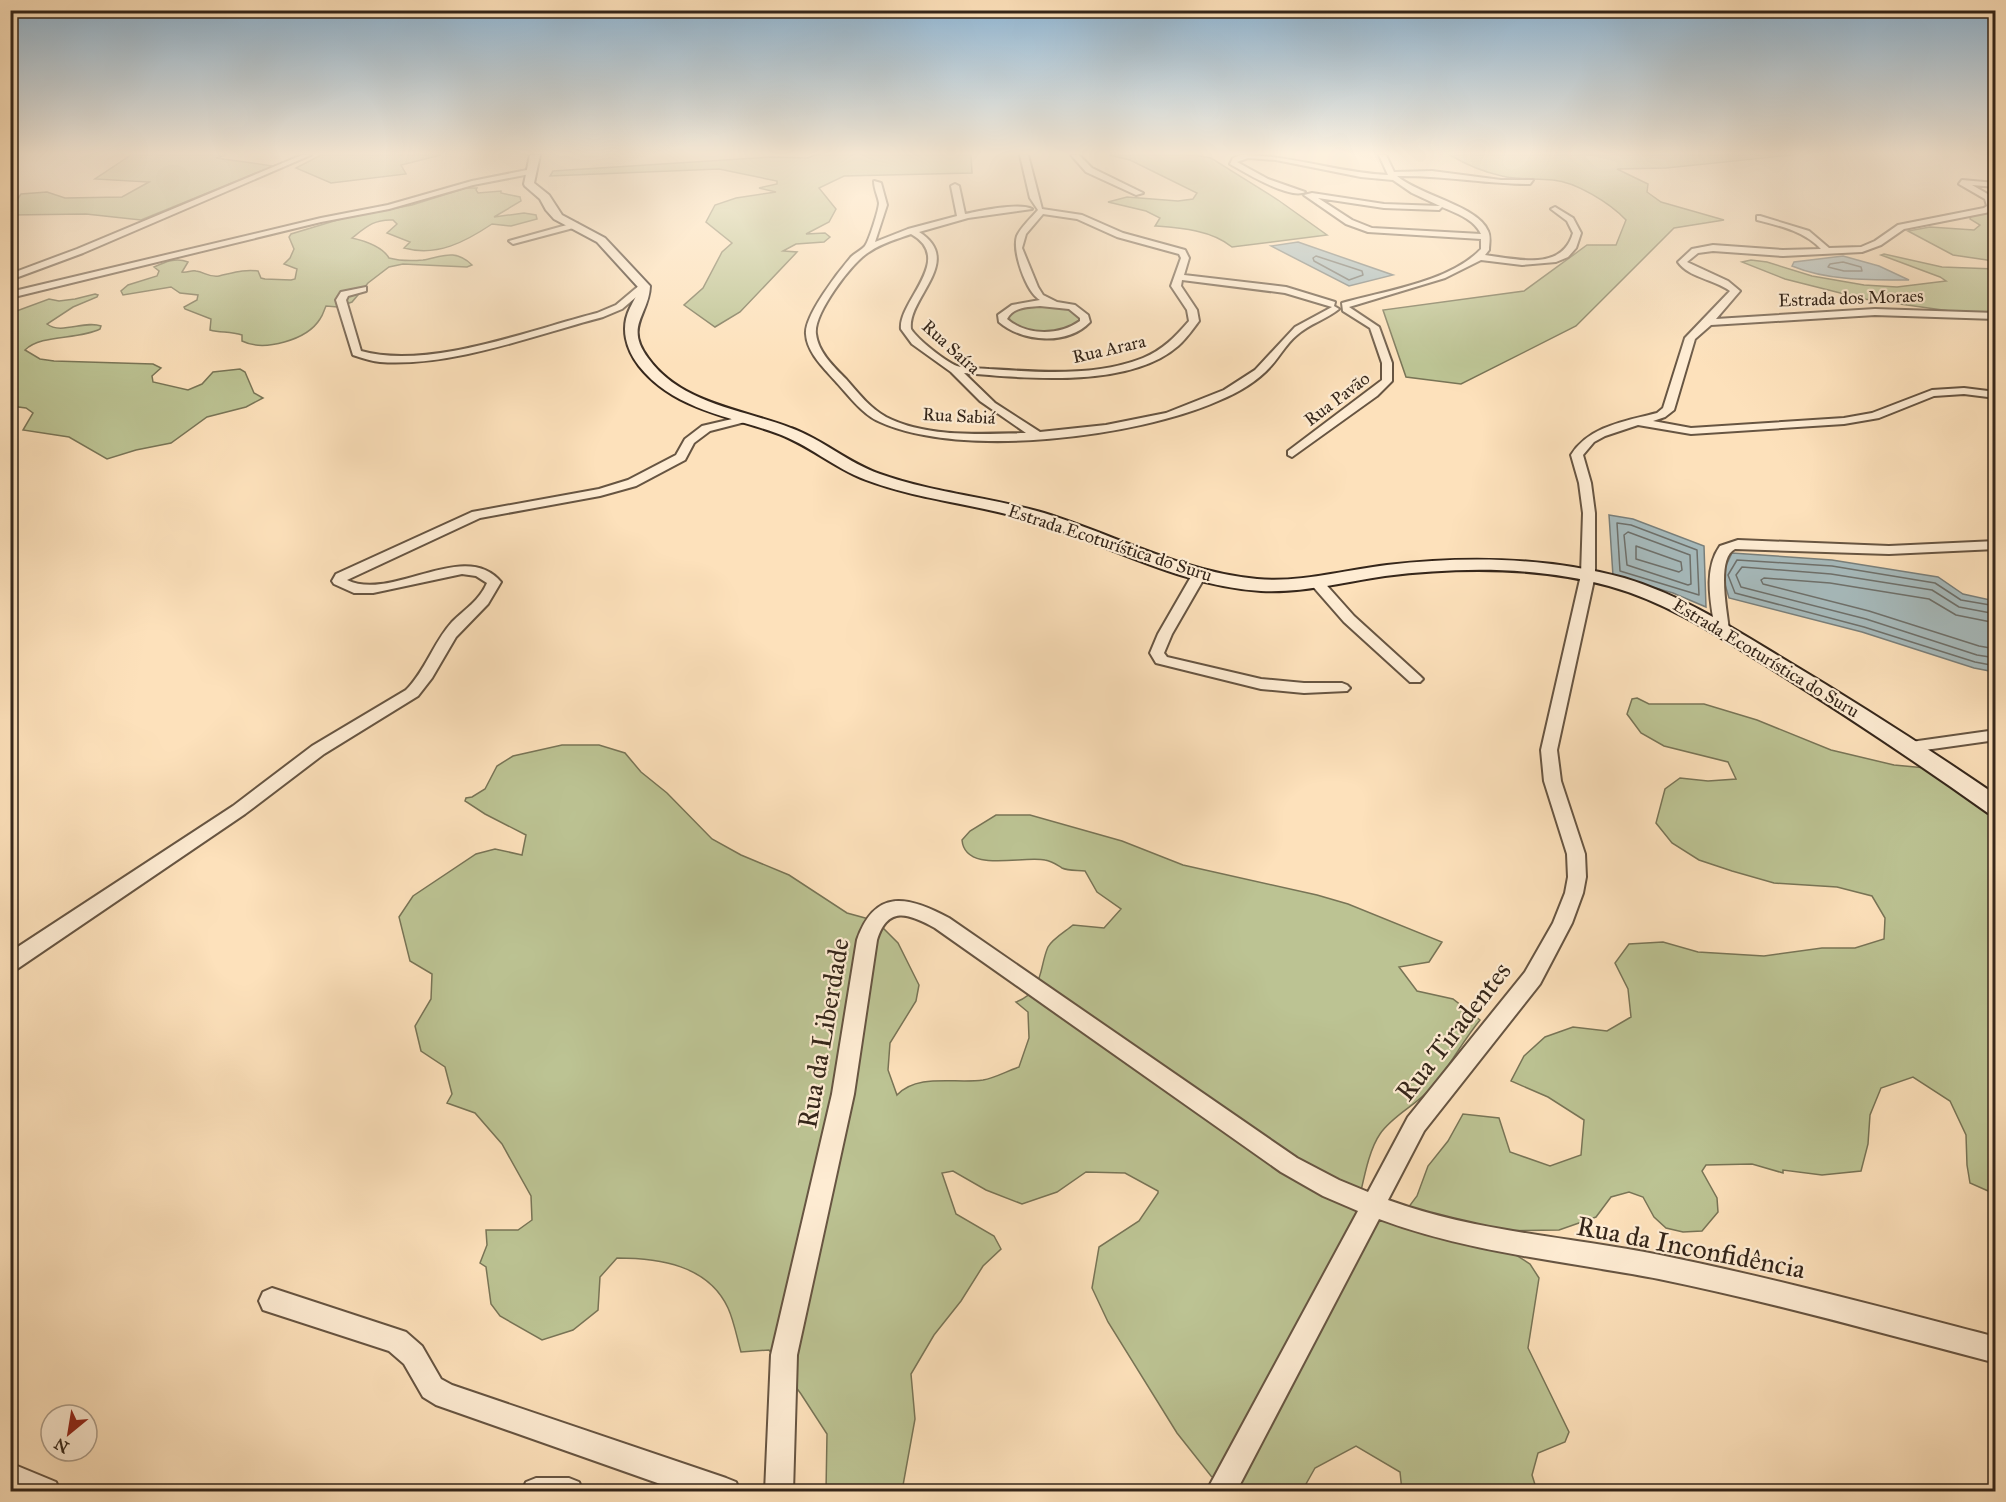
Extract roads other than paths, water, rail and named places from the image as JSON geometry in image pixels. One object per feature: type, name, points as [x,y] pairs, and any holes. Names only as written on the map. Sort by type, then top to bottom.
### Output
[{"type":"main road","points":[[574,225],[601,240],[641,280],[644,286]]},
{"type":"main road","name":"Estrada Ecoturística do Suru","points":[[644,286],[645,292],[634,314],[630,332],[632,343],[644,363],[678,392],[745,419],[805,439],[868,476],[1006,507],[1043,518],[1199,575],[1262,585],[1316,582],[1385,571],[1464,564],[1510,564],[1588,575],[1618,582],[1682,606],[1911,747],[1995,807]]},
{"type":"street","points":[[10,277],[141,225]]},
{"type":"street","points":[[10,295],[300,225]]},
{"type":"street","points":[[513,241],[574,225]]},
{"type":"street","points":[[869,248],[876,225]]},
{"type":"street","name":"Rua Sabiá","points":[[927,225],[869,248],[850,263],[812,317],[811,340],[825,362],[876,415],[893,424],[943,435],[1037,435],[1091,432],[1124,427],[1172,414],[1218,397],[1258,373],[1274,358],[1290,337],[1304,325],[1339,307],[1421,284],[1480,257]]},
{"type":"street","points":[[1027,225],[1018,248],[1033,287],[1043,298],[1081,311],[1085,316],[1085,322],[1070,331],[1042,335],[1015,330],[1002,320],[1008,310],[1023,305],[1060,304]]},
{"type":"street","name":"Rua Arara","points":[[955,369],[1027,375],[1072,375],[1104,371],[1150,358],[1177,341],[1194,321],[1192,310],[1177,290],[1178,277],[1185,258],[1178,250],[1120,236],[1098,225]]},
{"type":"street","points":[[1357,225],[1371,230],[1485,237]]},
{"type":"street","points":[[1479,225],[1485,237],[1485,249],[1480,257],[1532,262],[1552,261],[1564,257],[1574,245],[1577,233],[1573,225]]},
{"type":"street","points":[[1782,225],[1809,234],[1822,243],[1828,252]]},
{"type":"street","points":[[1640,422],[1668,410],[1686,345],[1735,290],[1682,265],[1687,256],[1695,251],[1720,248],[1783,254],[1828,252],[1872,246],[1900,227],[1910,225]]},
{"type":"street","name":"Rua Saíra","points":[[911,231],[921,236],[927,244],[933,263],[928,282],[909,311],[906,327],[921,346],[955,369],[984,400],[1037,435]]},
{"type":"street","name":"Rua Pavão","points":[[1178,277],[1286,290],[1339,307],[1374,327],[1387,363],[1387,381],[1383,387],[1292,453]]},
{"type":"street","points":[[363,289],[344,294],[341,300],[353,346],[357,353],[363,356],[384,359],[451,354],[600,315],[619,307],[644,286]]},
{"type":"street","points":[[1023,305],[1032,295],[1033,287]]},
{"type":"street","name":"Estrada dos Moraes","points":[[1708,322],[1875,312],[1995,316]]},
{"type":"street","points":[[1640,422],[1691,431],[1844,421],[1875,416],[1932,393],[1964,391],[1995,395]]},
{"type":"street","points":[[10,963],[239,810],[318,750],[412,693],[420,686],[454,630],[490,591],[494,582],[484,574],[460,571],[357,591],[341,583],[341,577],[477,515],[600,492],[632,483],[681,457],[689,441],[706,428],[745,419]]},
{"type":"street","name":"Rua Tiradentes","points":[[1220,1491],[1416,1124],[1436,1095],[1522,993],[1546,956],[1566,915],[1578,871],[1576,854],[1551,777],[1549,750],[1588,575],[1589,513],[1578,464],[1579,448],[1585,442],[1611,430],[1640,422]]},
{"type":"street","points":[[1722,630],[1717,584],[1720,556],[1728,546],[1738,544],[1889,550],[1995,544]]},
{"type":"street","points":[[1199,575],[1165,634],[1157,653],[1161,660],[1261,684],[1304,688],[1342,688]]},
{"type":"street","points":[[1316,582],[1365,635],[1415,679]]},
{"type":"street","points":[[1911,747],[1995,735]]},
{"type":"street","name":"Rua da Liberdade","points":[[779,1491],[784,1355],[843,1094],[870,929],[880,915],[889,910],[910,908],[942,923],[1289,1165],[1331,1188],[1374,1206]]},
{"type":"street","name":"Rua da Inconfidência","points":[[1374,1206],[1404,1217],[1530,1247],[1658,1267],[1779,1294],[1995,1350]]},
{"type":"street","points":[[272,1301],[397,1341],[413,1355],[432,1388],[445,1396],[726,1491]]},
{"type":"street","points":[[10,1477],[46,1491]]},
{"type":"street","points":[[536,1491],[569,1491]]},
{"type":"water","points":[[1298,242],[1393,275],[1349,286],[1271,246]]},
{"type":"water","points":[[1843,256],[1879,266],[1909,280],[1835,277],[1792,266],[1794,262]]},
{"type":"water","points":[[1609,515],[1633,519],[1704,546],[1706,607],[1673,593],[1613,576]]},
{"type":"water","points":[[1732,553],[1832,560],[1938,577],[1963,594],[1995,601],[1995,672],[1974,668],[1862,632],[1729,598],[1722,574]]}]
